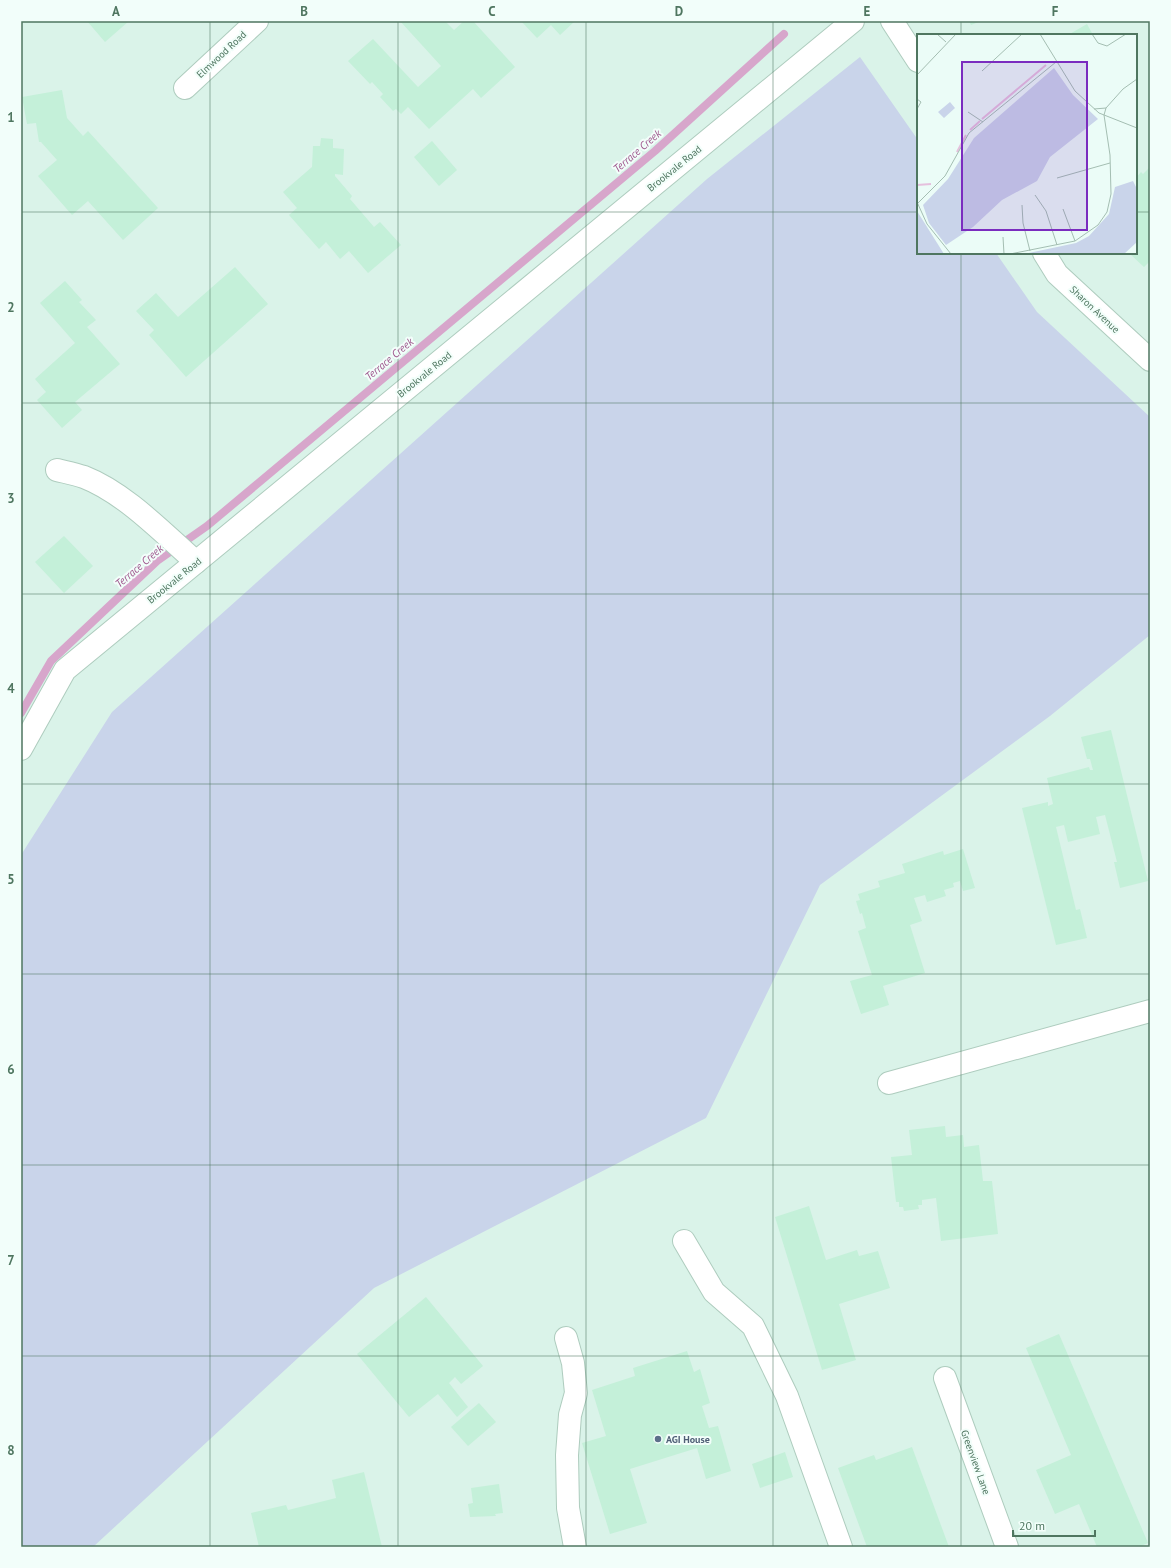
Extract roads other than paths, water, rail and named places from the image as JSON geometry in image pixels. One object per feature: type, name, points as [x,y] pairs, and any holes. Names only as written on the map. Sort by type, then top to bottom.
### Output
[{"type":"street","name":"Elmwood Road","points":[[184,88],[257,21]]},
{"type":"street","name":"Brookvale Road","points":[[21,749],[65,670],[194,560],[853,21]]},
{"type":"street","points":[[892,21],[917,59]]},
{"type":"street","name":"Sharon Avenue","points":[[1045,254],[1058,274],[1150,360]]},
{"type":"street","points":[[57,470],[83,477],[105,488],[126,502],[194,560]]},
{"type":"street","points":[[889,1083],[1150,1011]]},
{"type":"street","points":[[684,1241],[714,1292],[753,1326],[787,1396],[841,1547]]},
{"type":"street","points":[[566,1338],[573,1363],[576,1393],[570,1415],[567,1455],[568,1508],[575,1547]]},
{"type":"street","name":"Greenview Lane","points":[[945,1378],[1008,1547]]},
{"type":"waterway","name":"Terrace Creek","points":[[21,713],[51,661],[157,561],[207,526],[655,151],[784,34]]},
{"type":"place","name":"AGI House","points":[[658,1439]]}]
